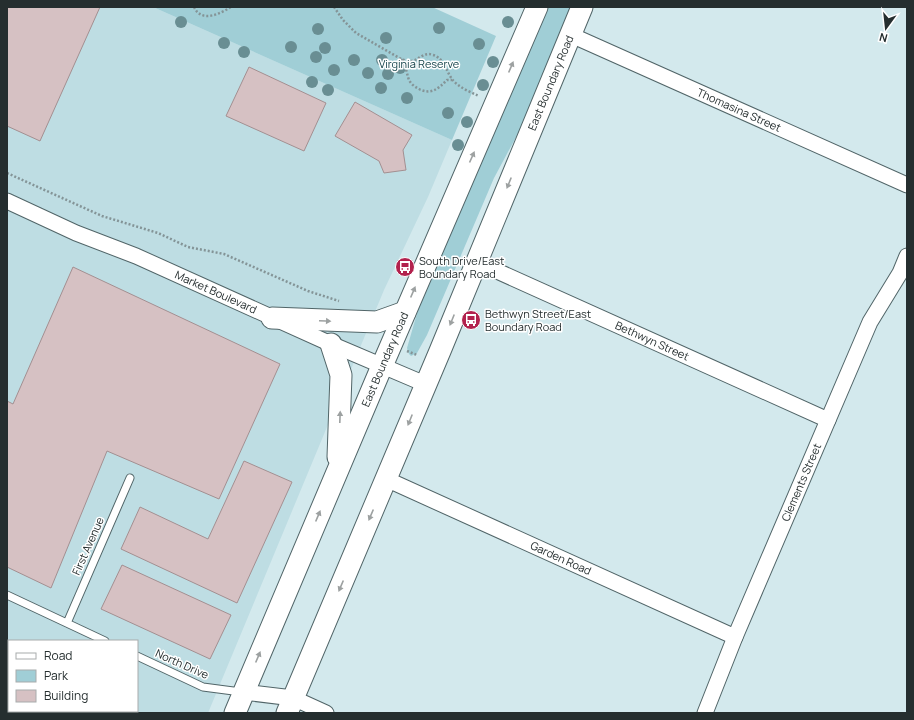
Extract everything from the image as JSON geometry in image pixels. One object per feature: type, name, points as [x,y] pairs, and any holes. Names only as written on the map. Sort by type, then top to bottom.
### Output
[{"type":"main road","name":"East Boundary Road","points":[[235,713],[405,312],[537,7]]},
{"type":"main road","name":"East Boundary Road","points":[[290,706],[477,262],[582,7]]},
{"type":"main road","points":[[272,318],[377,322],[405,312]]},
{"type":"main road","points":[[331,344],[339,366],[341,380],[338,470]]},
{"type":"street","name":"Thomasina Street","points":[[571,34],[907,185]]},
{"type":"street","name":"Market Boulevard","points":[[7,201],[76,232],[136,256],[272,318],[425,384]]},
{"type":"street","name":"Clements Street","points":[[705,713],[735,637],[870,322],[900,274],[907,256]]},
{"type":"street","name":"Bethwyn Street","points":[[477,262],[828,420]]},
{"type":"street","name":"Garden Road","points":[[386,479],[735,637]]},
{"type":"street","points":[[243,692],[290,706],[326,713]]},
{"type":"lane","name":"First Avenue","points":[[67,623],[130,478]]},
{"type":"lane","points":[[7,595],[103,640]]},
{"type":"lane","name":"North Drive","points":[[138,656],[203,687],[243,692]]},
{"type":"path","points":[[194,7],[196,12],[200,15],[213,16],[220,14],[231,7]]},
{"type":"path","points":[[334,7],[356,33],[401,59],[409,61],[426,54],[435,55],[442,61],[453,80],[466,90],[496,103]]},
{"type":"path","points":[[401,59],[405,65],[410,82],[424,92],[434,91],[447,80],[453,80]]},
{"type":"path","points":[[7,173],[102,216],[158,233],[188,247],[224,254],[308,291],[340,302]]},
{"type":"shaded area","points":[[7,7],[153,7],[452,140],[428,197],[384,290],[208,713],[7,713]]},
{"type":"green space","name":"Virginia Reserve","points":[[153,7],[432,7],[496,36],[452,140]]},
{"type":"green space","points":[[546,7],[573,7],[521,128],[494,178],[427,335],[417,353],[411,356],[407,348],[418,310]]},
{"type":"building","points":[[7,7],[100,7],[40,141],[7,126]]},
{"type":"building","points":[[249,67],[326,103],[304,151],[226,116]]},
{"type":"building","points":[[355,102],[412,135],[403,150],[406,170],[384,173],[379,161],[335,136]]},
{"type":"building","points":[[73,267],[280,364],[219,499],[107,451],[51,588],[7,567],[7,401],[13,404]]},
{"type":"building","points":[[244,461],[292,482],[237,603],[121,549],[140,507],[208,539]]},
{"type":"building","points":[[122,565],[231,615],[210,659],[101,609]]},
{"type":"place","name":"South Drive/East Boundary Road","points":[[405,267]]},
{"type":"place","name":"Bethwyn Street/East Boundary Road","points":[[471,320]]}]
